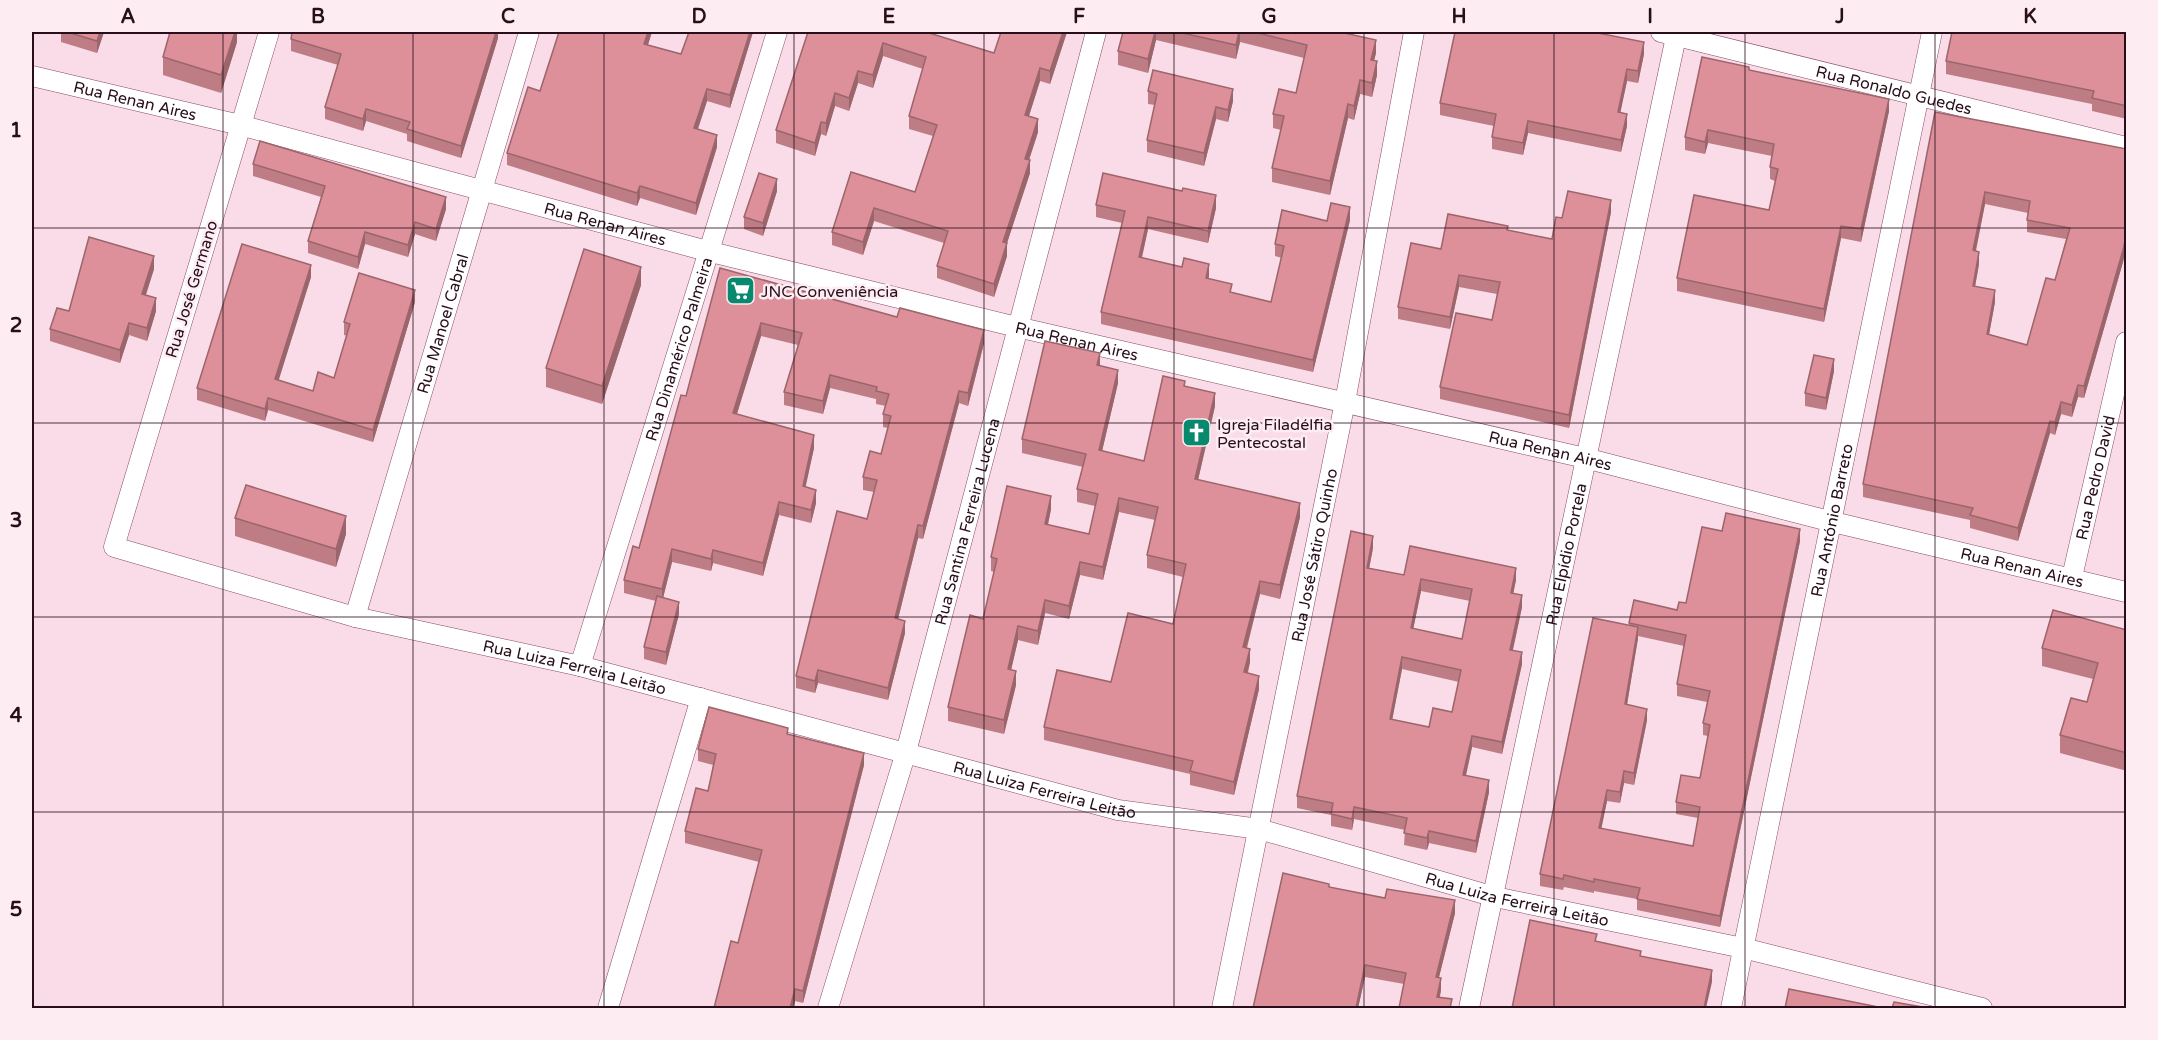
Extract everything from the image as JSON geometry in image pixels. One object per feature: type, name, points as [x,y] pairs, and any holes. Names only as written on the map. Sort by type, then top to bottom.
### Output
[{"type":"street","name":"Rua José Germano","points":[[114,547],[269,32]]},
{"type":"street","name":"Rua Manoel Cabral","points":[[355,617],[528,32]]},
{"type":"street","name":"Rua Dinamérico Palmeira","points":[[580,666],[707,251],[777,32]]},
{"type":"street","name":"Rua Santina Ferreira Lucena","points":[[828,1008],[906,752],[1096,32]]},
{"type":"street","name":"Rua José Sátiro Quinho","points":[[1222,1008],[1345,402],[1414,32]]},
{"type":"street","name":"Rua António Barreto","points":[[1731,1008],[1833,522],[1932,32]]},
{"type":"street","name":"Rua Ronaldo Guedes","points":[[1671,33],[1919,97],[2127,147]]},
{"type":"street","name":"Rua Elpídio Portela","points":[[1469,1008],[1495,897],[1671,33]]},
{"type":"street","name":"Rua Renan Aires","points":[[32,76],[240,124],[707,251],[1017,327],[1585,458],[1833,522],[2127,591]]},
{"type":"street","name":"Rua Pedro David","points":[[2072,577],[2127,342]]},
{"type":"street","name":"Rua Luiza Ferreira Leitão","points":[[114,547],[355,617],[580,666],[1118,810],[1260,829],[1495,897],[1743,948],[1982,1008]]},
{"type":"street","points":[[608,1008],[701,698]]},
{"type":"building","points":[[67,32],[100,32],[97,41]]},
{"type":"building","points":[[170,32],[235,32],[221,75],[163,57]]},
{"type":"building","points":[[292,32],[496,32],[461,146],[407,129],[410,122],[366,109],[363,119],[325,107],[341,54],[291,39]]},
{"type":"building","points":[[559,32],[648,32],[644,44],[681,54],[689,32],[750,32],[730,95],[707,89],[694,128],[717,135],[696,203],[640,186],[637,193],[507,153],[528,87],[540,91]]},
{"type":"building","points":[[808,32],[926,32],[994,53],[1001,32],[1063,32],[1050,71],[1040,68],[1025,115],[1038,119],[1025,159],[1030,160],[1003,242],[1007,243],[994,284],[937,266],[948,231],[874,208],[863,242],[832,232],[851,172],[915,192],[937,125],[909,116],[926,57],[883,43],[873,75],[858,71],[849,98],[835,93],[826,123],[821,122],[815,143],[776,130]]},
{"type":"building","points":[[1123,32],[1155,32],[1148,59],[1118,51]]},
{"type":"building","points":[[1178,32],[1239,32],[1236,45]]},
{"type":"building","points":[[1254,32],[1340,32],[1376,40],[1371,60],[1377,61],[1372,83],[1360,80],[1354,106],[1348,104],[1330,181],[1272,168],[1284,116],[1273,114],[1279,89],[1296,93],[1307,45]]},
{"type":"building","points":[[1455,32],[1593,32],[1644,42],[1638,71],[1627,69],[1618,112],[1627,114],[1621,140],[1528,121],[1523,143],[1492,137],[1496,114],[1440,103]]},
{"type":"building","points":[[1952,32],[2127,33],[2127,106],[2092,98],[2094,91],[1946,61]]},
{"type":"building","points":[[1702,57],[1749,67],[1749,70],[1889,99],[1861,229],[1841,226],[1824,309],[1677,278],[1694,195],[1769,210],[1778,169],[1770,167],[1774,144],[1708,130],[1705,142],[1685,137]]},
{"type":"building","points":[[1153,70],[1233,89],[1228,110],[1216,107],[1204,153],[1147,140],[1157,94],[1148,91]]},
{"type":"building","points":[[1935,112],[2127,149],[2127,232],[2084,386],[2078,385],[2072,405],[2061,402],[2055,422],[2050,421],[2018,528],[1970,515],[1973,508],[1863,484]],"holes":[[[1985,192],[2030,201],[2027,220],[2070,228],[2055,280],[2046,278],[2027,345],[1987,334],[1995,290],[1973,286],[1979,252],[1973,250]]]},
{"type":"building","points":[[260,141],[446,197],[436,229],[415,222],[408,245],[365,232],[358,257],[308,241],[325,186],[253,164]]},
{"type":"building","points":[[759,173],[777,179],[763,223],[744,217]]},
{"type":"building","points":[[1103,173],[1182,191],[1183,188],[1216,195],[1208,231],[1148,217],[1139,257],[1182,267],[1184,258],[1209,264],[1206,278],[1232,284],[1230,292],[1271,302],[1284,246],[1275,244],[1282,210],[1327,221],[1331,203],[1350,207],[1313,360],[1101,312],[1125,211],[1096,205]]},
{"type":"building","points":[[1568,191],[1611,200],[1569,415],[1440,387],[1456,313],[1492,320],[1500,282],[1459,275],[1450,317],[1398,307],[1411,243],[1441,249],[1448,214],[1508,226],[1507,230],[1552,239],[1556,217],[1562,218]]},
{"type":"building","points":[[89,237],[154,256],[142,294],[156,298],[147,328],[129,323],[120,350],[50,329],[57,308],[69,311]]},
{"type":"building","points":[[242,244],[311,265],[275,379],[313,391],[318,372],[334,378],[350,324],[344,322],[359,273],[415,290],[373,430],[268,398],[265,409],[197,388]]},
{"type":"building","points":[[584,249],[641,267],[602,386],[546,368]]},
{"type":"building","points":[[720,268],[897,317],[900,308],[984,330],[968,393],[959,391],[923,526],[918,525],[895,618],[905,621],[888,688],[818,670],[815,681],[796,676],[837,511],[867,519],[877,480],[863,477],[870,451],[881,454],[891,416],[883,414],[889,394],[876,391],[877,387],[830,375],[823,401],[784,392],[802,333],[761,323],[733,413],[814,435],[803,486],[816,490],[811,510],[779,502],[763,563],[713,550],[711,559],[672,549],[662,589],[624,580],[633,546],[639,548],[681,395],[686,396]]},
{"type":"building","points":[[1045,341],[1100,353],[1097,365],[1118,370],[1099,450],[1144,461],[1163,376],[1185,381],[1184,386],[1215,393],[1195,479],[1300,503],[1280,585],[1260,581],[1243,647],[1250,649],[1244,672],[1259,676],[1234,782],[1190,771],[1193,761],[1044,727],[1057,670],[1111,682],[1128,613],[1173,624],[1186,564],[1147,555],[1158,507],[1119,498],[1103,567],[1080,562],[1069,606],[1045,600],[1038,631],[1018,626],[1008,669],[1016,671],[1004,720],[948,707],[970,615],[983,619],[997,559],[991,557],[1007,486],[1051,496],[1045,524],[1089,534],[1098,494],[1077,489],[1086,454],[1022,439]]},
{"type":"building","points":[[1814,355],[1834,359],[1826,398],[1805,393]]},
{"type":"building","points":[[246,485],[346,516],[336,549],[235,518]]},
{"type":"building","points":[[1726,513],[1800,529],[1720,916],[1637,899],[1640,888],[1594,879],[1594,882],[1564,875],[1563,879],[1540,874],[1593,618],[1638,627],[1625,704],[1647,709],[1634,773],[1624,771],[1620,792],[1607,790],[1599,828],[1693,846],[1700,807],[1676,802],[1681,775],[1700,778],[1710,725],[1703,723],[1710,691],[1677,684],[1686,635],[1629,623],[1634,600],[1677,610],[1679,602],[1686,603],[1702,527],[1722,531]]},
{"type":"building","points":[[1351,531],[1373,536],[1367,568],[1404,575],[1410,546],[1516,568],[1511,593],[1522,595],[1510,650],[1522,652],[1502,742],[1472,736],[1463,775],[1489,780],[1476,841],[1429,831],[1427,838],[1404,833],[1407,818],[1354,807],[1352,819],[1331,814],[1333,803],[1297,796]],"holes":[[[1421,579],[1472,589],[1462,639],[1411,628]],[[1402,657],[1461,670],[1452,712],[1433,708],[1429,727],[1390,719]]]},
{"type":"building","points":[[657,596],[679,602],[666,652],[644,647]]},
{"type":"building","points":[[2053,610],[2127,630],[2127,753],[2060,735],[2071,698],[2087,702],[2098,663],[2042,648]]},
{"type":"building","points":[[709,707],[788,728],[787,734],[864,753],[803,991],[795,989],[790,1008],[714,1008],[731,941],[738,943],[762,850],[685,831],[696,788],[708,791],[716,754],[698,749]]},
{"type":"building","points":[[1283,873],[1329,884],[1329,887],[1385,898],[1387,889],[1455,900],[1436,977],[1441,978],[1437,997],[1452,999],[1450,1008],[1399,1008],[1406,973],[1365,965],[1356,1008],[1253,1008]]},
{"type":"building","points":[[1530,920],[1597,934],[1595,941],[1641,951],[1640,956],[1712,970],[1704,1008],[1512,1008]]},
{"type":"building","points":[[1789,989],[1883,1008],[1785,1008]]},
{"type":"building","points":[[1894,1002],[1928,1008],[1892,1008]]},
{"type":"place","name":"JNC Conveniência","points":[[740,291]]},
{"type":"place","name":"Igreja Filadélfia Pentecostal","points":[[1196,433]]}]
